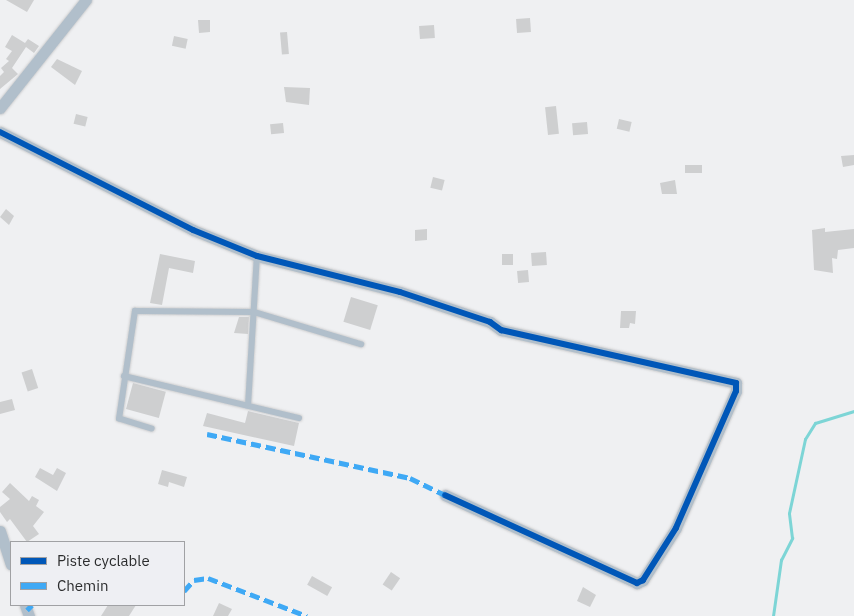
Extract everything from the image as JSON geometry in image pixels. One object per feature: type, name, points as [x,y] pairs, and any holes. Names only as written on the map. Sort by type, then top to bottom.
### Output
[{"type":"street","points":[[0,108],[86,0]]},
{"type":"street","points":[[0,132],[192,230],[258,256],[400,292],[490,322],[501,330],[736,383],[736,391],[676,528],[643,580],[637,583],[445,495]]},
{"type":"street","points":[[0,531],[10,561]]},
{"type":"lane","points":[[248,406],[258,256]]},
{"type":"lane","points":[[152,429],[119,420],[135,311],[254,312],[361,344]]},
{"type":"lane","points":[[124,376],[300,418]]},
{"type":"building","points":[[6,0],[34,0],[27,12]]},
{"type":"building","points":[[530,18],[531,32],[517,33],[516,19]]},
{"type":"building","points":[[198,20],[210,20],[210,32],[199,33]]},
{"type":"building","points":[[434,25],[435,38],[420,39],[419,26]]},
{"type":"building","points":[[287,32],[289,54],[282,55],[280,33]]},
{"type":"building","points":[[12,35],[25,43],[28,39],[39,46],[34,53],[26,47],[12,68],[18,74],[0,89],[0,76],[4,72],[1,68],[9,61],[6,59],[12,51],[5,47]]},
{"type":"building","points":[[174,36],[188,39],[186,49],[172,46]]},
{"type":"building","points":[[57,59],[82,71],[75,85],[51,67]]},
{"type":"building","points":[[284,87],[310,88],[309,105],[286,102]]},
{"type":"building","points":[[556,106],[559,134],[548,135],[545,107]]},
{"type":"building","points":[[76,114],[88,117],[85,127],[74,124]]},
{"type":"building","points":[[619,119],[632,122],[629,132],[617,129]]},
{"type":"building","points":[[587,122],[588,134],[573,135],[572,123]]},
{"type":"building","points":[[283,123],[284,133],[271,134],[270,124]]},
{"type":"building","points":[[854,155],[854,165],[843,167],[841,156]]},
{"type":"building","points":[[685,165],[702,165],[702,173],[685,173]]},
{"type":"building","points":[[433,177],[445,180],[442,191],[430,188]]},
{"type":"building","points":[[675,180],[677,194],[662,194],[660,183]]},
{"type":"building","points":[[6,209],[14,216],[9,225],[0,217]]},
{"type":"building","points":[[825,228],[825,232],[854,229],[854,248],[838,250],[837,259],[832,258],[833,273],[814,270],[812,230]]},
{"type":"building","points":[[427,229],[427,240],[415,241],[415,230]]},
{"type":"building","points":[[546,252],[547,265],[532,266],[531,253]]},
{"type":"building","points":[[160,254],[195,261],[193,273],[169,268],[162,305],[150,303]]},
{"type":"building","points":[[502,254],[513,254],[513,265],[502,265]]},
{"type":"building","points":[[528,270],[529,282],[518,283],[517,271]]},
{"type":"building","points":[[351,297],[378,305],[370,330],[343,322]]},
{"type":"building","points":[[621,311],[636,311],[635,324],[630,323],[629,328],[620,328]]},
{"type":"building","points":[[239,317],[249,317],[248,334],[234,333]]},
{"type":"building","points":[[32,369],[38,388],[28,391],[22,372]]},
{"type":"building","points":[[133,383],[166,392],[159,418],[126,409]]},
{"type":"building","points":[[12,399],[15,410],[0,414],[0,402]]},
{"type":"building","points":[[248,411],[299,423],[294,446],[203,426],[207,413],[245,423]]},
{"type":"building","points":[[40,468],[53,475],[57,468],[66,473],[57,491],[35,477]]},
{"type":"building","points":[[162,470],[187,477],[184,487],[169,482],[168,487],[158,484]]},
{"type":"building","points":[[10,483],[29,501],[32,496],[39,500],[36,506],[44,512],[33,526],[39,534],[26,541],[10,519],[7,522],[0,512],[0,507],[10,499],[2,492]]},
{"type":"building","points":[[391,572],[400,578],[392,591],[383,584]]},
{"type":"building","points":[[312,576],[332,587],[327,596],[307,585]]},
{"type":"building","points":[[583,587],[596,595],[590,607],[577,601]]},
{"type":"building","points":[[219,603],[232,609],[228,616],[213,616]]},
{"type":"building","points":[[107,606],[135,606],[129,616],[101,616]]},
{"type":"waterway","points":[[773,616],[781,560],[792,538],[789,513],[805,439],[815,423],[854,411]]},
{"type":"marked path","points":[[207,434],[410,478],[445,495]]},
{"type":"marked path","points":[[185,590],[194,580],[208,578],[307,616]]},
{"type":"marked path","points":[[27,610],[31,606]]},
{"type":"cycle path","points":[[0,132],[193,230],[257,256],[400,292],[490,322],[501,330],[736,383],[736,391],[676,528],[643,580],[637,583],[445,495]]}]
